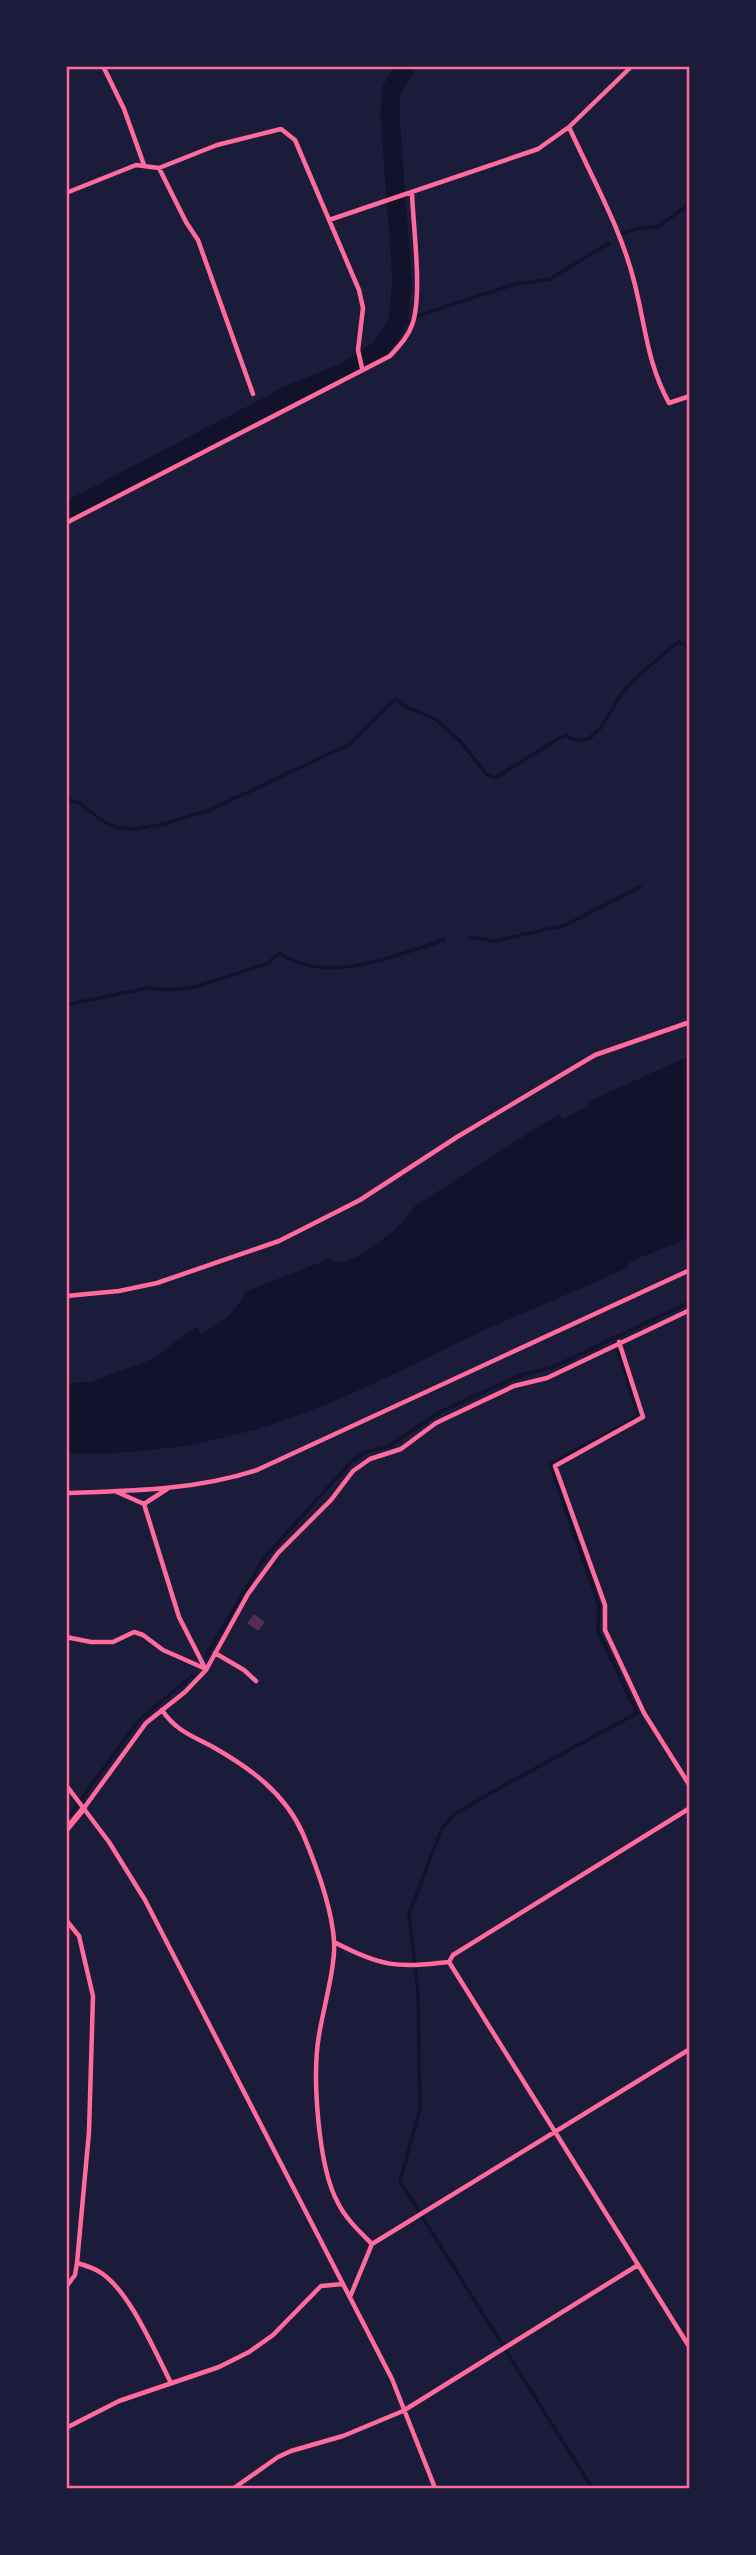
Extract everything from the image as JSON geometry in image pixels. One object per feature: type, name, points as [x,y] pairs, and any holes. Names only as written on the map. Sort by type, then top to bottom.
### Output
[{"type":"street","points":[[103,66],[124,109],[144,165]]},
{"type":"street","points":[[329,220],[538,149],[569,127],[632,66]]},
{"type":"street","points":[[569,127],[622,244],[635,285],[653,370],[669,403],[690,396]]},
{"type":"street","points":[[66,192],[136,165],[159,168],[217,145],[281,129],[295,140],[359,290],[363,308],[358,351],[362,368]]},
{"type":"street","points":[[159,168],[198,240],[253,394]]},
{"type":"street","points":[[66,523],[390,356],[413,324],[417,301],[410,193]]},
{"type":"street","points":[[66,1296],[119,1291],[157,1283],[279,1241],[360,1200],[457,1137],[595,1055],[690,1022]]},
{"type":"street","points":[[66,1493],[170,1487],[230,1479],[257,1470],[690,1270]]},
{"type":"street","points":[[66,1830],[146,1723],[185,1692],[206,1670],[248,1594],[278,1553],[331,1500],[353,1471],[370,1459],[401,1449],[436,1423],[514,1386],[547,1378],[690,1310]]},
{"type":"street","points":[[619,1342],[643,1417],[555,1466],[605,1605],[605,1630],[644,1713],[690,1786]]},
{"type":"street","points":[[144,1504],[170,1487]]},
{"type":"street","points":[[116,1491],[144,1504],[179,1617],[206,1670]]},
{"type":"street","points":[[66,1637],[91,1642],[113,1642],[134,1632],[143,1635],[163,1650],[206,1670]]},
{"type":"street","points":[[215,1653],[257,1681]]},
{"type":"street","points":[[162,1710],[171,1723],[252,1771],[292,1811],[320,1878],[334,1942],[316,2063],[321,2138],[332,2190],[338,2204],[372,2244]]},
{"type":"street","points":[[66,1785],[109,1842],[145,1900],[392,2379],[435,2488]]},
{"type":"street","points":[[449,1962],[453,1955],[690,1808]]},
{"type":"street","points":[[66,1920],[79,1936],[93,1996],[89,2132],[78,2263],[75,2274],[66,2287]]},
{"type":"street","points":[[334,1942],[362,1957],[393,1966],[449,1962]]},
{"type":"street","points":[[449,1962],[690,2348]]},
{"type":"street","points":[[349,2298],[372,2244],[690,2049]]},
{"type":"street","points":[[78,2263],[99,2271],[114,2283],[127,2301],[171,2383]]},
{"type":"street","points":[[234,2488],[291,2451],[343,2436],[403,2411],[638,2264]]},
{"type":"street","points":[[66,2428],[119,2401],[219,2367],[249,2352],[273,2335],[321,2286],[342,2284]]},
{"type":"shaded area","points":[[689,1056],[689,1238],[629,1262],[629,1267],[478,1333],[358,1390],[285,1420],[232,1436],[178,1447],[67,1453],[67,1383],[90,1382],[150,1360],[198,1326],[199,1333],[220,1323],[233,1311],[245,1292],[329,1259],[338,1263],[360,1256],[395,1230],[415,1206],[546,1122],[560,1115],[564,1119],[589,1105],[588,1102]]},
{"type":"building","points":[[254,1614],[265,1622],[258,1631],[247,1623]]},
{"type":"waterway","points":[[66,512],[293,393],[343,373],[378,351],[392,333],[398,320],[402,280],[390,115],[391,91],[406,66]]},
{"type":"waterway","points":[[623,233],[639,228],[657,227],[690,204]]},
{"type":"waterway","points":[[392,333],[420,315],[516,284],[550,279],[609,243]]},
{"type":"waterway","points":[[66,798],[81,804],[101,820],[117,828],[136,829],[164,824],[210,810],[350,744],[395,699],[408,708],[435,719],[461,742],[487,775],[495,778],[566,735],[579,740],[593,735],[621,695],[641,674],[678,642],[690,647]]},
{"type":"waterway","points":[[469,937],[495,941],[566,925],[640,887]]},
{"type":"waterway","points":[[66,1005],[148,988],[169,990],[194,987],[267,964],[280,953],[299,963],[340,967],[383,959],[444,940]]},
{"type":"waterway","points":[[206,1656],[264,1558],[352,1461],[363,1453],[389,1446],[438,1413],[518,1376],[553,1367],[690,1302]]},
{"type":"waterway","points":[[592,2488],[400,2181],[420,2109],[418,1993],[409,1914],[441,1830],[452,1816],[492,1792],[637,1713],[598,1631],[599,1605],[550,1464],[639,1416],[613,1337]]},
{"type":"waterway","points":[[66,1820],[138,1721],[192,1676]]}]
